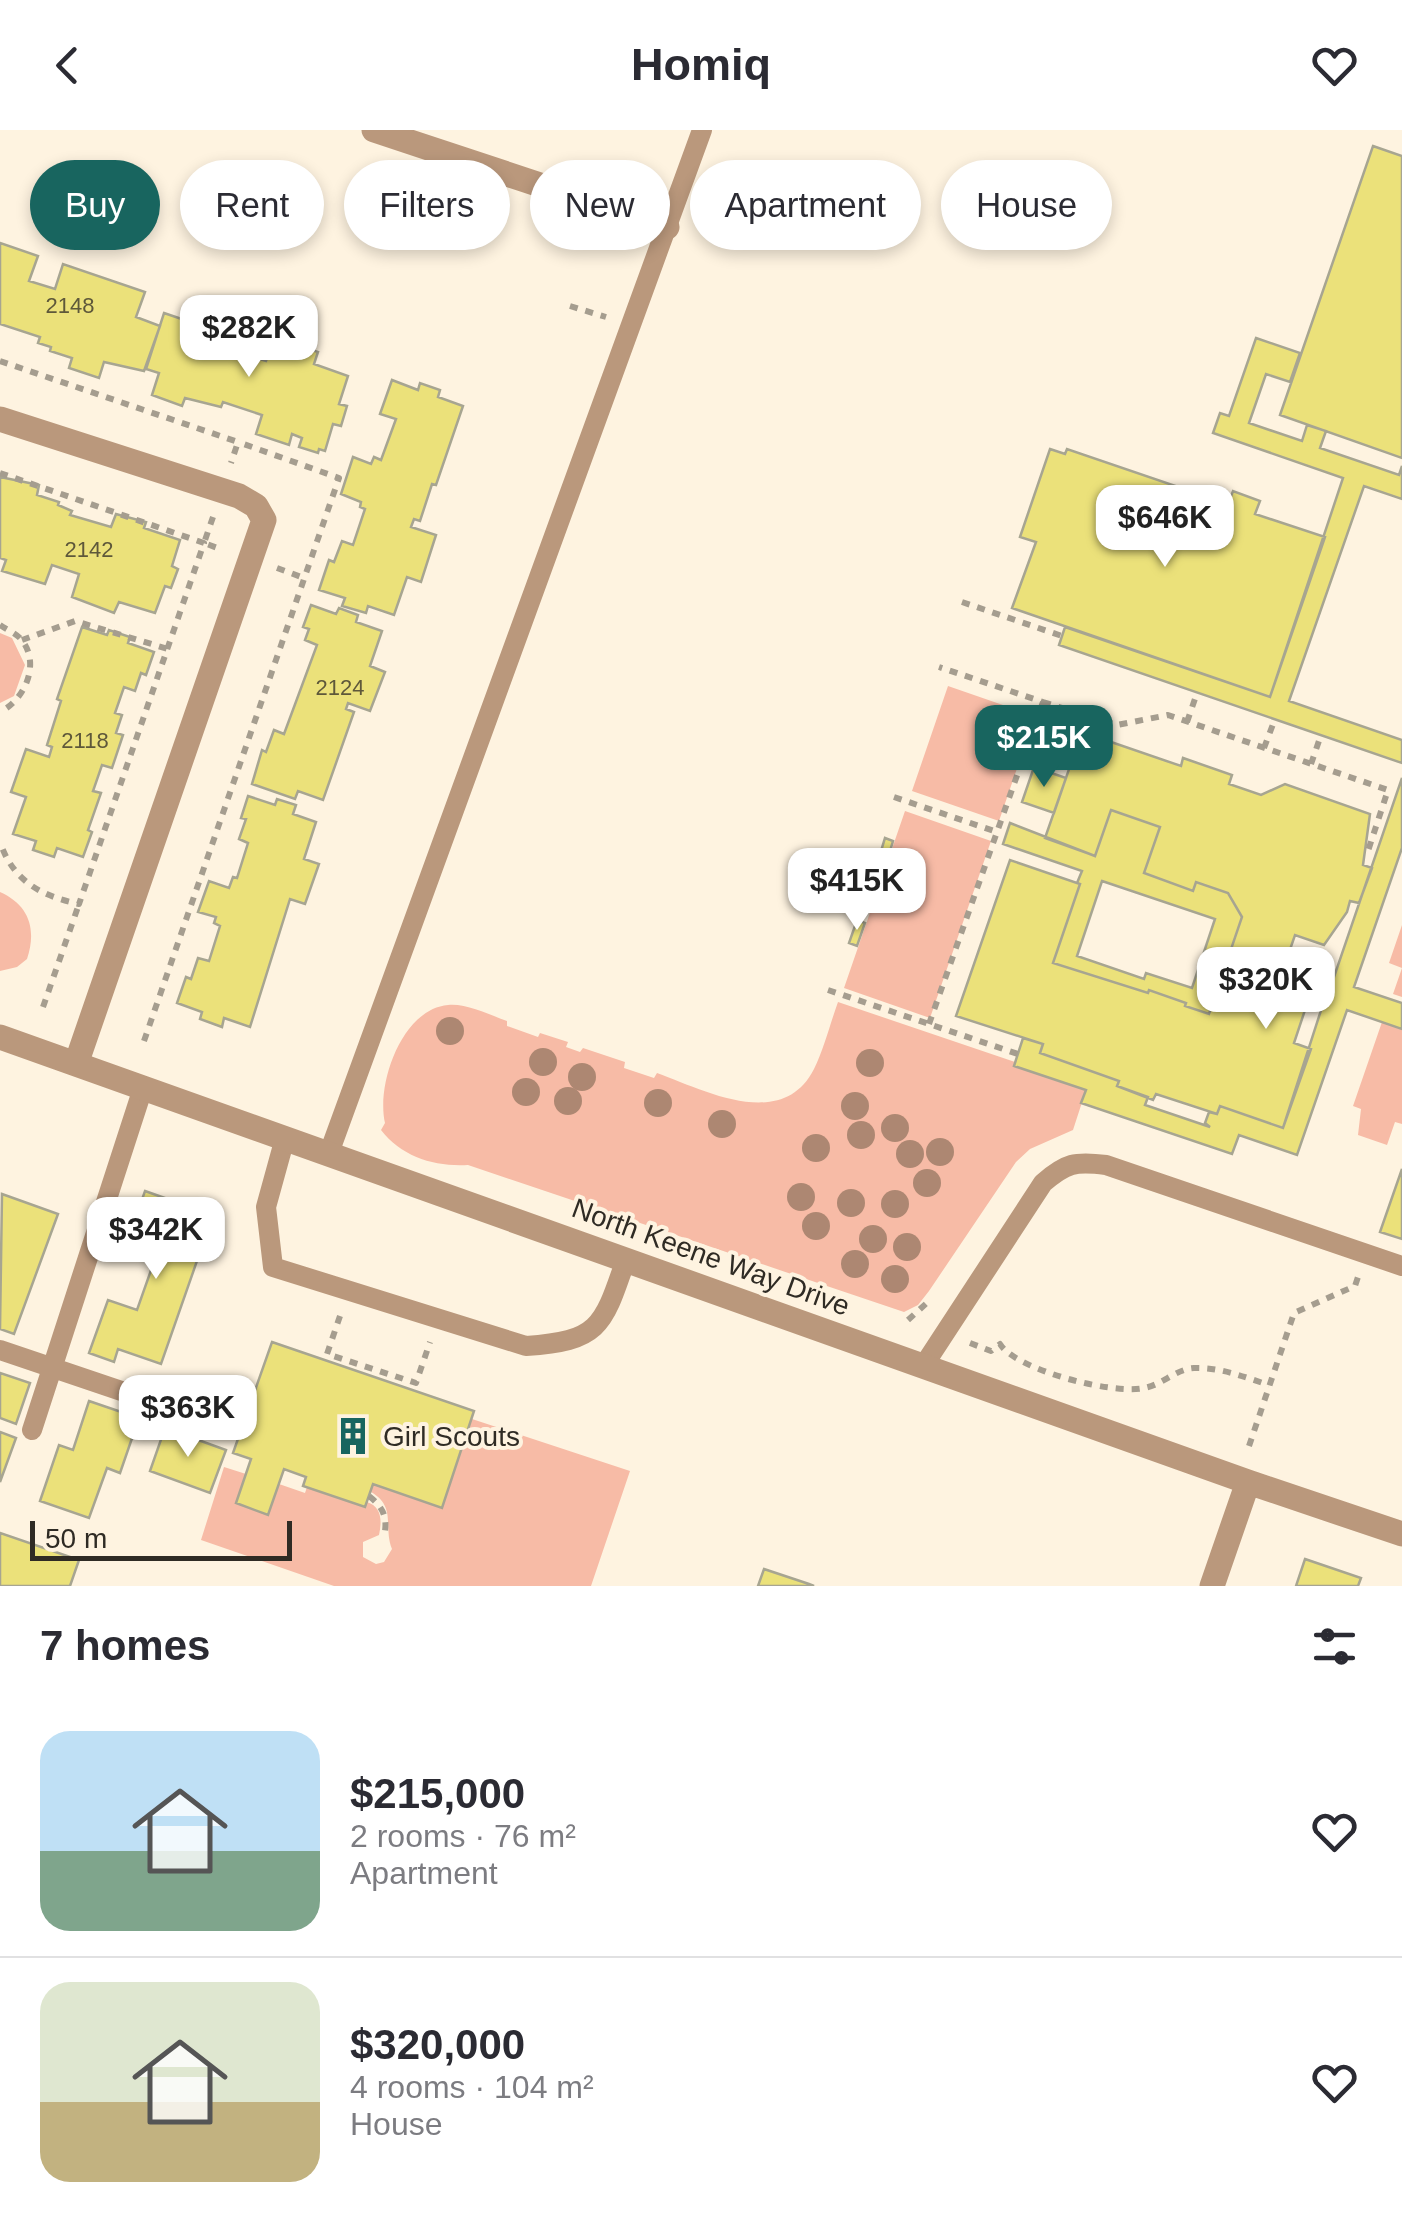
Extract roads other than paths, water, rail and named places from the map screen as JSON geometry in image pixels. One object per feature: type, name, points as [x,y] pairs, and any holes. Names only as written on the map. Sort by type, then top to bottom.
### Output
[{"type":"street","points":[[374,130],[530,182]]},
{"type":"street","points":[[0,419],[238,496],[256,506],[264,520],[76,1064]]},
{"type":"street","name":"North Keene Way Drive","points":[[0,1037],[1402,1534]]},
{"type":"street","points":[[1212,1586],[1248,1482]]},
{"type":"lane","points":[[670,216],[702,130]]},
{"type":"lane","points":[[328,1154],[658,250]]},
{"type":"lane","points":[[32,1430],[143,1088]]},
{"type":"lane","points":[[285,1138],[266,1207],[272,1268],[526,1346],[566,1343],[592,1330],[612,1298],[626,1259]]},
{"type":"lane","points":[[924,1365],[1043,1183],[1063,1166],[1084,1162],[1106,1164],[1402,1266]]},
{"type":"lane","points":[[0,1350],[144,1399]]},
{"type":"place","name":"Girl Scouts","points":[[353,1436]]}]
